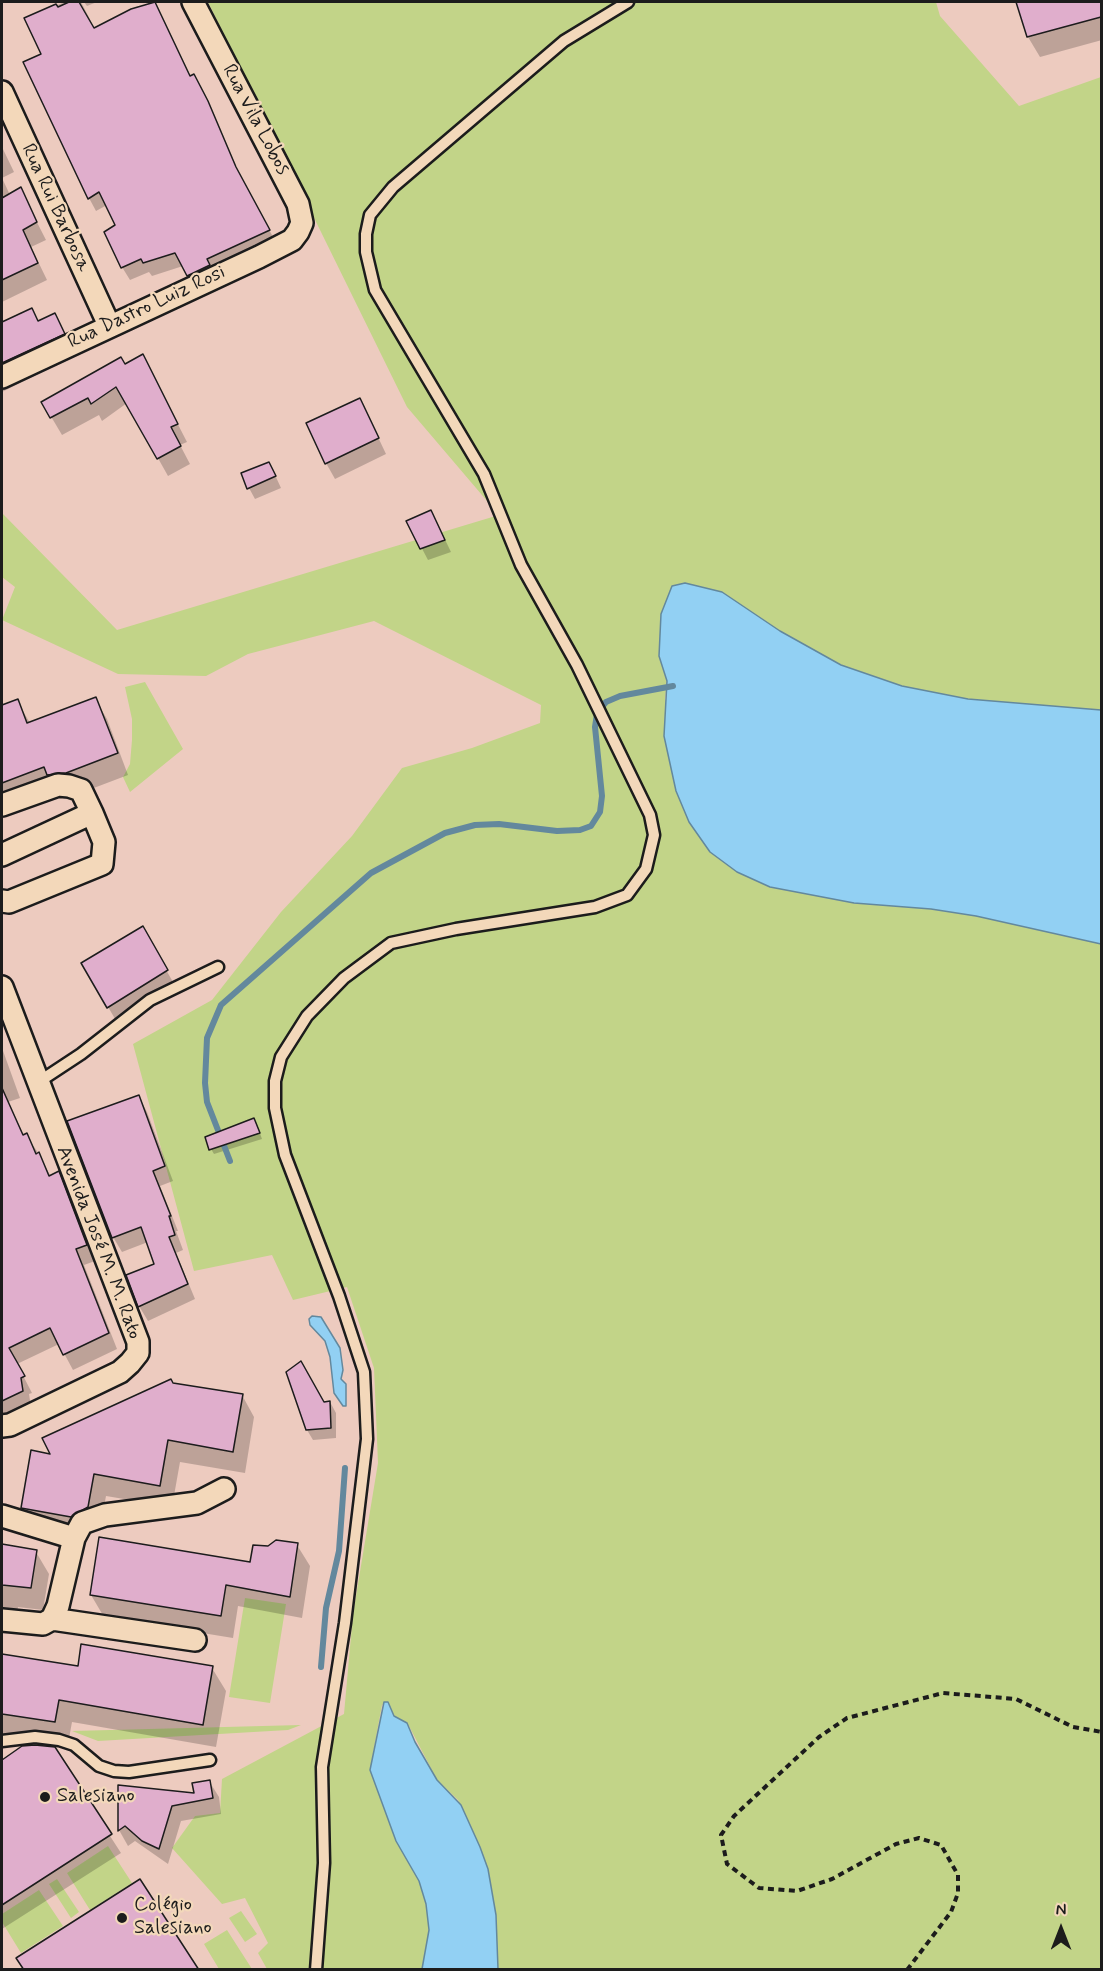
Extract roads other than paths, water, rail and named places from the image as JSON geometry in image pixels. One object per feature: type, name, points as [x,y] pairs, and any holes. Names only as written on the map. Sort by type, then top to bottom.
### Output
[{"type":"street","name":"Rua Vila Lobos","points":[[193,2],[298,204],[302,223],[292,240]]},
{"type":"street","name":"Rua Rui Barbosa","points":[[2,92],[109,325]]},
{"type":"street","name":"Rua Dastro Luiz Rosi","points":[[2,377],[292,240]]},
{"type":"street","points":[[2,805],[58,785],[81,790],[104,842],[102,864],[9,902],[2,901]]},
{"type":"street","points":[[2,855],[92,813]]},
{"type":"street","name":"Avenida José M. M. Rato","points":[[2,987],[138,1342],[138,1353],[120,1372],[10,1425],[2,1426]]},
{"type":"street","points":[[2,1620],[43,1624],[52,1619],[58,1606],[74,1538],[80,1526],[90,1519],[197,1503],[224,1489]]},
{"type":"street","points":[[2,1516],[74,1538]]},
{"type":"street","points":[[52,1619],[195,1640]]},
{"type":"lane","points":[[316,1970],[324,1863],[322,1767],[345,1623],[368,1439],[364,1372],[335,1286],[285,1155],[275,1108],[275,1081],[281,1057],[307,1016],[344,978],[391,943],[456,929],[595,907],[627,895],[646,869],[654,835],[650,815],[582,675],[521,565],[484,474],[375,290],[366,252],[366,234],[370,215],[393,187],[564,41],[628,2]]},
{"type":"lane","points":[[37,1083],[81,1054],[150,1000],[218,967]]},
{"type":"lane","points":[[2,1741],[35,1737],[59,1740],[74,1745],[99,1766],[114,1771],[129,1772],[210,1760]]},
{"type":"water","points":[[685,583],[722,592],[780,631],[841,665],[902,686],[968,699],[1101,710],[1101,944],[976,916],[931,909],[854,903],[770,887],[737,872],[710,852],[689,822],[676,791],[664,736],[667,681],[659,656],[661,614],[672,586]]},
{"type":"water","points":[[312,1316],[321,1317],[340,1348],[343,1370],[341,1379],[346,1384],[346,1406],[343,1406],[334,1393],[330,1357],[325,1341],[310,1325],[309,1319]]},
{"type":"water","points":[[384,1702],[388,1702],[394,1716],[407,1723],[437,1780],[461,1805],[480,1847],[488,1869],[496,1915],[498,1969],[422,1969],[429,1930],[426,1904],[419,1881],[396,1841],[370,1770]]},
{"type":"waterway","points":[[601,708],[606,702],[620,696],[673,686]]},
{"type":"waterway","points":[[230,1161],[207,1102],[205,1083],[207,1038],[221,1005],[371,873],[445,833],[475,825],[499,824],[557,831],[580,830],[591,826],[600,812],[602,796],[595,727],[597,714]]},
{"type":"waterway","points":[[321,1667],[326,1608],[339,1551],[345,1468]]},
{"type":"place","name":"Salesiano","points":[[45,1797]]},
{"type":"place","name":"Colégio Salesiano","points":[[122,1918]]}]
